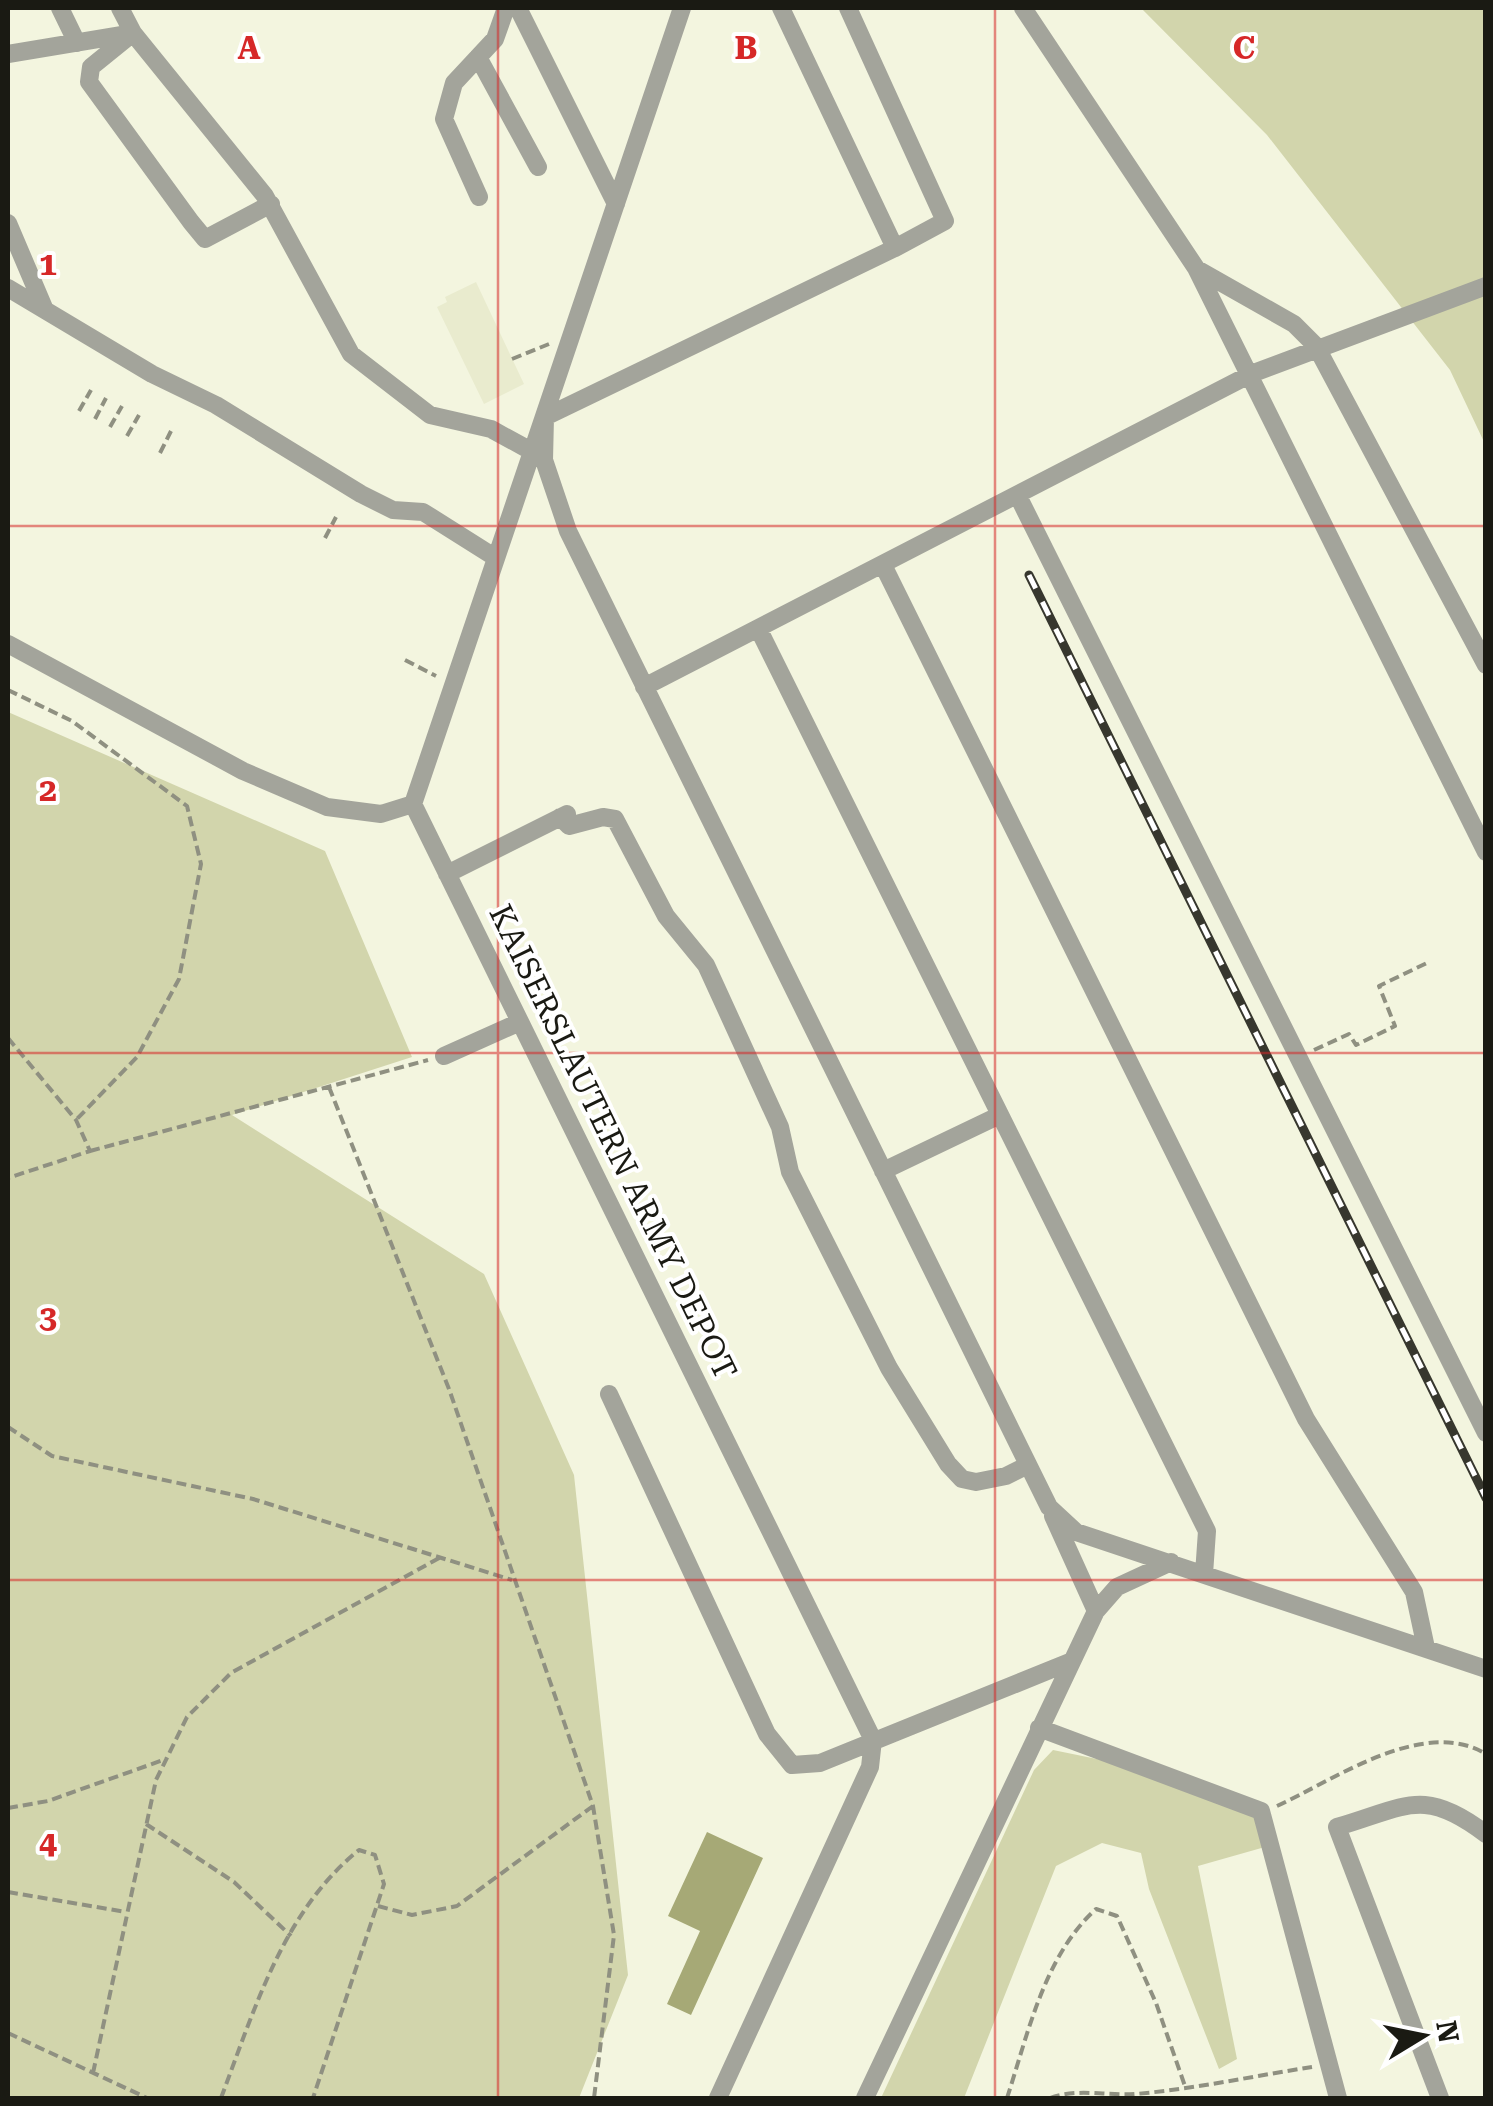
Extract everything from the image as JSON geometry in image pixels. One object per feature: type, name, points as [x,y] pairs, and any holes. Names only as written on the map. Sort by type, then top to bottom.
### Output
[{"type":"lane","points":[[59,8],[78,42]]},
{"type":"lane","points":[[120,8],[133,33],[234,152],[271,204],[352,354],[430,415],[491,429],[533,452]]},
{"type":"lane","points":[[479,197],[444,119],[454,83],[495,38],[506,8]]},
{"type":"lane","points":[[518,8],[616,204]]},
{"type":"lane","points":[[8,644],[243,771],[315,802],[371,814],[412,804],[682,8]]},
{"type":"lane","points":[[782,8],[895,248]]},
{"type":"lane","points":[[545,417],[945,221],[848,8]]},
{"type":"lane","points":[[1023,8],[1196,268],[1486,852]]},
{"type":"lane","points":[[8,53],[133,33]]},
{"type":"lane","points":[[133,33],[92,66],[89,82],[205,239],[271,204]]},
{"type":"lane","points":[[478,57],[538,167]]},
{"type":"lane","points":[[8,224],[45,311]]},
{"type":"lane","points":[[1196,268],[1294,324],[1316,346],[1486,665]]},
{"type":"lane","points":[[644,687],[884,567],[1114,442],[1250,374],[1316,346],[1332,347],[1486,286]]},
{"type":"lane","points":[[8,288],[392,510],[423,512],[496,558]]},
{"type":"lane","points":[[545,417],[544,460],[568,531],[1049,1507],[1096,1611]]},
{"type":"lane","points":[[1018,496],[1486,1434]]},
{"type":"lane","points":[[884,567],[1306,1419],[1414,1592],[1426,1648]]},
{"type":"lane","points":[[760,630],[1207,1531],[1204,1574]]},
{"type":"lane","name":"KAISERSLAUTERN ARMY DEPOT","points":[[412,804],[874,1740]]},
{"type":"lane","points":[[447,874],[565,815],[568,826],[604,816],[615,819],[666,916],[706,965],[780,1127],[790,1172],[890,1368],[948,1464],[962,1479],[976,1482],[1006,1476],[1028,1465]]},
{"type":"lane","points":[[444,1056],[520,1022]]},
{"type":"lane","points":[[883,1172],[1000,1114]]},
{"type":"lane","points":[[609,1394],[767,1734],[792,1765],[820,1763],[1072,1661]]},
{"type":"lane","points":[[1049,1507],[1076,1532],[1486,1669]]},
{"type":"lane","points":[[865,2098],[1096,1611],[1117,1587],[1170,1562]]},
{"type":"lane","points":[[1040,1728],[1260,1811],[1338,2098]]},
{"type":"lane","points":[[718,2098],[870,1767],[874,1740]]},
{"type":"lane","points":[[1440,2098],[1337,1827],[1424,1803],[1441,1804],[1486,1834]]},
{"type":"path","points":[[512,359],[558,340]]},
{"type":"path","points":[[79,412],[91,390]]},
{"type":"path","points":[[95,419],[106,398]]},
{"type":"path","points":[[110,428],[122,406]]},
{"type":"path","points":[[127,436],[138,414]]},
{"type":"path","points":[[160,453],[171,431]]},
{"type":"path","points":[[325,538],[336,517]]},
{"type":"path","points":[[405,660],[453,685]]},
{"type":"path","points":[[8,690],[72,721],[187,806],[201,864],[178,979],[137,1057],[76,1120]]},
{"type":"path","points":[[1298,1058],[1349,1034],[1356,1046],[1395,1026],[1379,986],[1429,962]]},
{"type":"path","points":[[8,1038],[76,1120],[90,1150]]},
{"type":"path","points":[[8,1178],[90,1150],[444,1056]]},
{"type":"path","points":[[329,1087],[448,1389],[593,1806],[614,1935],[594,2098]]},
{"type":"path","points":[[8,1427],[52,1456],[253,1500],[515,1581]]},
{"type":"path","points":[[93,2073],[146,1824],[166,1759],[187,1716],[231,1673],[441,1556]]},
{"type":"path","points":[[1260,1811],[1346,1770],[1396,1752],[1447,1741],[1461,1742],[1486,1754]]},
{"type":"path","points":[[8,1808],[48,1801],[166,1759]]},
{"type":"path","points":[[378,1906],[412,1915],[457,1906],[593,1806]]},
{"type":"path","points":[[146,1824],[234,1882],[291,1936]]},
{"type":"path","points":[[221,2098],[262,1982],[334,1870],[359,1850],[375,1856],[384,1884],[314,2098]]},
{"type":"path","points":[[8,1892],[127,1913]]},
{"type":"path","points":[[1007,2098],[1044,1988],[1076,1928],[1096,1909],[1116,1916],[1156,2003],[1186,2088]]},
{"type":"path","points":[[8,2033],[147,2098]]},
{"type":"path","points":[[1050,2098],[1062,2094],[1186,2088],[1326,2064]]},
{"type":"shaded area","points":[[1141,8],[1485,8],[1485,444],[1450,370],[1267,135]]},
{"type":"shaded area","points":[[476,282],[524,384],[484,404],[437,307],[447,302],[445,297]]},
{"type":"shaded area","points":[[8,712],[325,851],[412,1057],[232,1115],[484,1274],[574,1475],[628,1975],[579,2098],[8,2098]]},
{"type":"shaded area","points":[[1053,1750],[1131,1766],[1261,1811],[1272,1845],[1198,1866],[1237,2059],[1219,2069],[1149,1889],[1141,1853],[1102,1843],[1056,1866],[964,2098],[881,2098],[1034,1770]]},
{"type":"shaded area","points":[[707,1832],[763,1858],[691,2015],[667,2004],[700,1931],[668,1916]]},
{"type":"railway","points":[[1029,575],[1486,1498]]}]
